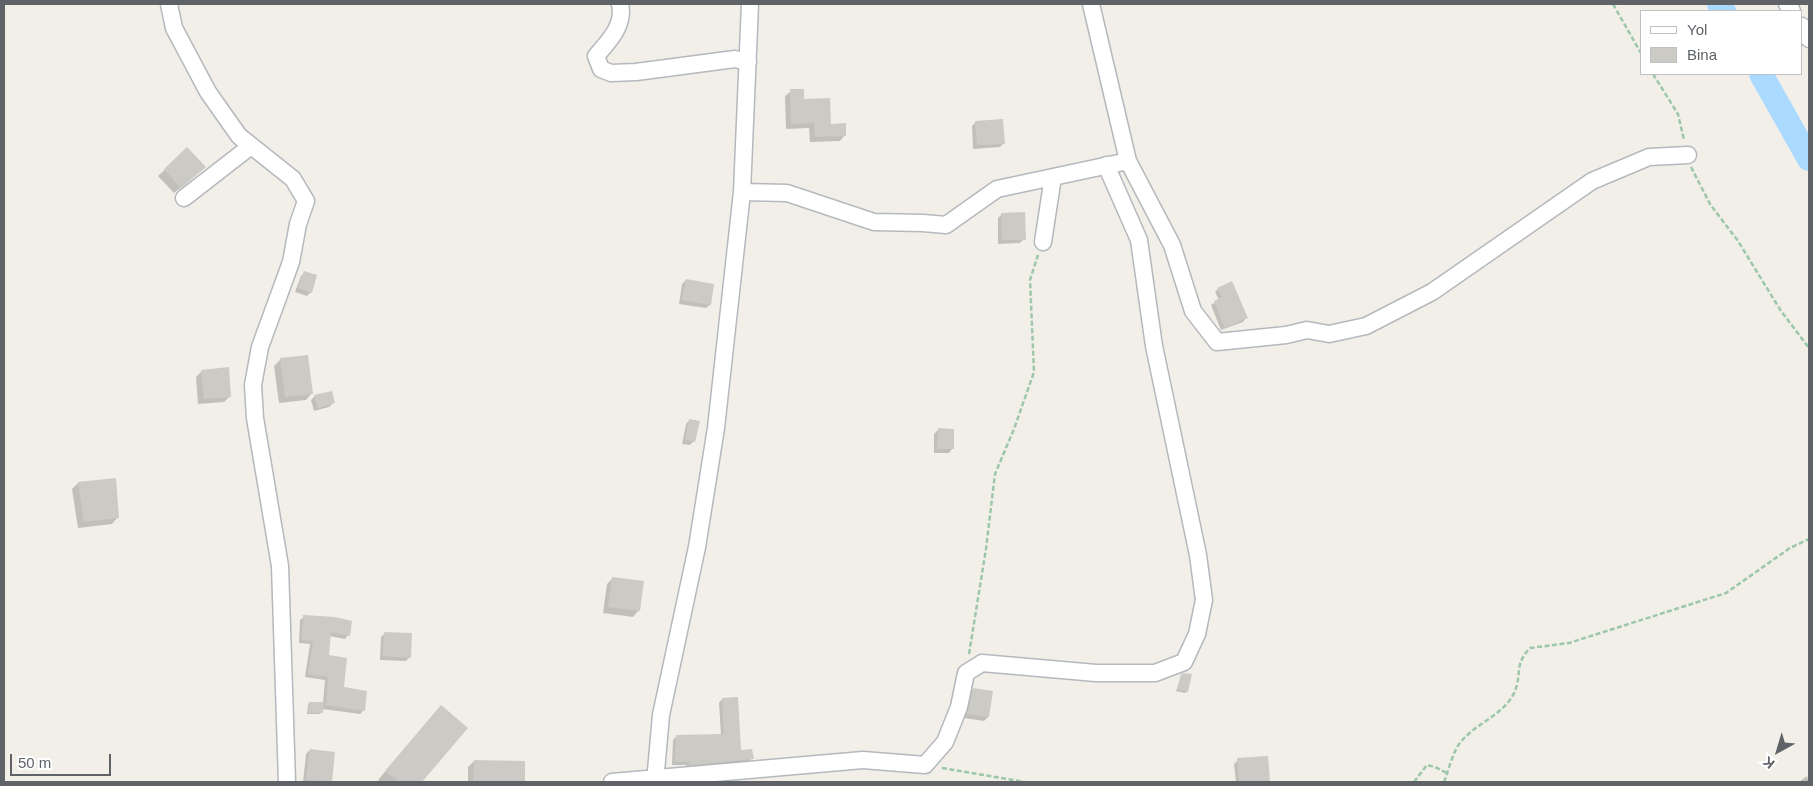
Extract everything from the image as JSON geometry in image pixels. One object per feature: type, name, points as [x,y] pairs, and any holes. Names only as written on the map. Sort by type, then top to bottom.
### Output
[{"type":"street","points":[[169,4],[174,28],[208,92],[239,136],[293,179],[306,201],[298,224],[291,262],[260,347],[253,385],[255,418],[280,566],[287,782]]},
{"type":"street","points":[[620,4],[620,22],[612,37],[596,56],[601,68],[611,73],[636,72],[735,59],[748,62]]},
{"type":"street","points":[[655,780],[661,715],[697,547],[716,428],[742,192],[750,4]]},
{"type":"street","points":[[1091,4],[1128,161],[1172,245],[1193,311],[1217,342],[1286,335],[1307,330],[1329,334],[1366,326],[1432,292],[1592,181],[1649,157],[1688,155]]},
{"type":"street","points":[[1803,28],[1809,39]]},
{"type":"street","points":[[184,198],[251,146]]},
{"type":"street","points":[[742,192],[787,193],[874,222],[946,225],[997,189],[1128,161]]},
{"type":"street","points":[[612,782],[655,780],[863,760],[925,766],[945,742],[959,706],[966,673],[982,663],[1096,673],[1154,673],[1184,662],[1197,634],[1204,600],[1191,519],[1154,346],[1139,240],[1106,165]]},
{"type":"street","points":[[1042,242],[1053,177]]},
{"type":"path","points":[[1613,4],[1640,51]]},
{"type":"path","points":[[1654,75],[1678,114],[1692,170],[1710,204],[1738,241],[1781,311],[1809,348]]},
{"type":"path","points":[[966,673],[986,549],[995,474],[1014,429],[1034,372],[1030,280],[1042,242]]},
{"type":"path","points":[[1444,782],[1459,744],[1481,722],[1501,711],[1515,691],[1521,658],[1530,648],[1569,644],[1726,593],[1790,548],[1809,540]]},
{"type":"path","points":[[1414,782],[1427,765],[1447,774]]},
{"type":"path","points":[[925,766],[1025,782]]},
{"type":"building","points":[[790,89],[804,89],[804,99],[830,98],[831,124],[846,123],[846,136],[815,137],[814,123],[791,124]]},
{"type":"building","points":[[1003,119],[1005,144],[977,145],[975,121]]},
{"type":"building","points":[[187,147],[206,167],[181,188],[164,169]]},
{"type":"building","points":[[1025,212],[1026,240],[1002,240],[1001,213]]},
{"type":"building","points":[[304,271],[317,275],[312,293],[298,288]]},
{"type":"building","points":[[686,279],[714,284],[711,305],[682,300]]},
{"type":"building","points":[[1232,281],[1248,318],[1225,328],[1214,301],[1222,297],[1217,288]]},
{"type":"building","points":[[308,355],[313,394],[285,397],[280,358]]},
{"type":"building","points":[[229,367],[231,397],[204,399],[201,370]]},
{"type":"building","points":[[332,391],[335,403],[318,408],[314,395]]},
{"type":"building","points":[[689,419],[700,421],[695,442],[685,440]]},
{"type":"building","points":[[938,428],[954,429],[954,449],[937,449]]},
{"type":"building","points":[[116,478],[119,518],[84,522],[78,482]]},
{"type":"building","points":[[612,577],[644,581],[640,611],[608,607]]},
{"type":"building","points":[[303,615],[335,617],[352,621],[350,636],[331,632],[329,655],[347,658],[344,687],[367,691],[365,711],[326,705],[328,677],[308,674],[313,641],[302,640]]},
{"type":"building","points":[[384,632],[412,633],[411,658],[383,656]]},
{"type":"building","points":[[1181,674],[1192,674],[1188,692],[1177,689]]},
{"type":"building","points":[[973,688],[993,691],[989,717],[967,714]]},
{"type":"building","points":[[738,697],[741,750],[752,749],[754,759],[690,765],[689,762],[675,762],[676,735],[724,734],[722,698]]},
{"type":"building","points":[[309,702],[324,702],[323,713],[308,713]]},
{"type":"building","points":[[441,705],[468,728],[422,782],[399,782],[385,771]]},
{"type":"building","points":[[310,749],[335,752],[332,782],[306,780]]},
{"type":"building","points":[[1268,756],[1270,782],[1239,782],[1237,758]]},
{"type":"building","points":[[474,760],[525,761],[525,782],[473,782]]},
{"type":"waterway","points":[[1719,4],[1723,10]]},
{"type":"waterway","points":[[1762,75],[1809,159]]}]
